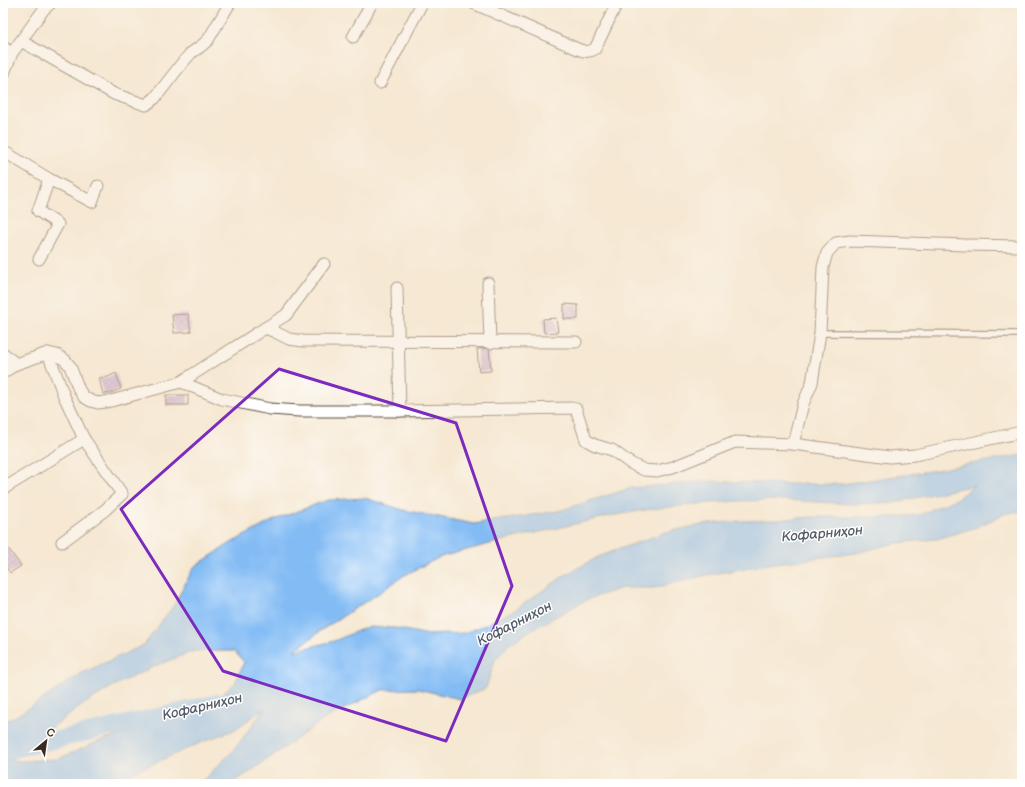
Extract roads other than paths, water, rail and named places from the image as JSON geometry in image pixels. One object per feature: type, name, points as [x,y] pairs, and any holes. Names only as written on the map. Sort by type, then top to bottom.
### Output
[{"type":"street","points":[[3,76],[8,50],[21,41],[44,9],[51,3]]},
{"type":"street","points":[[21,41],[114,94],[146,105],[155,98],[182,62],[208,40],[230,3]]},
{"type":"street","points":[[353,37],[372,3]]},
{"type":"street","points":[[380,83],[422,3]]},
{"type":"street","points":[[473,3],[586,52],[590,52],[595,49],[616,3]]},
{"type":"street","points":[[3,151],[49,179],[92,202],[98,186]]},
{"type":"street","points":[[38,259],[58,224],[38,212],[49,179]]},
{"type":"street","points":[[793,444],[804,404],[812,383],[820,333],[823,267],[827,253],[836,243],[850,241],[1022,246]]},
{"type":"street","points":[[3,373],[16,364],[48,353],[57,355],[65,360],[70,366],[79,390],[84,397],[98,403],[111,401],[180,382],[286,315],[324,264]]},
{"type":"street","points":[[488,282],[490,343]]},
{"type":"street","points":[[398,288],[400,411]]},
{"type":"street","points":[[265,328],[289,339],[303,342],[576,342]]},
{"type":"street","points":[[48,353],[64,396],[84,439],[122,494],[105,510],[62,542]]},
{"type":"street","points":[[3,354],[16,364]]},
{"type":"street","points":[[180,382],[222,399],[270,409],[299,411],[571,408],[576,409],[586,440],[595,445],[612,450],[630,463],[644,470],[657,471],[673,467],[735,442],[793,444],[890,457],[915,455],[1022,432]]},
{"type":"street","points":[[3,489],[84,439]]},
{"type":"lane","points":[[820,333],[1022,334]]},
{"type":"water","points":[[1022,455],[1022,511],[1004,514],[977,527],[936,539],[896,543],[856,553],[775,563],[707,575],[654,588],[622,588],[586,600],[531,630],[508,645],[495,660],[486,688],[460,699],[418,689],[382,690],[326,718],[231,784],[199,784],[234,750],[265,708],[234,730],[207,740],[121,778],[102,784],[3,784],[3,758],[21,761],[58,759],[97,742],[176,716],[217,699],[235,683],[244,662],[234,651],[194,651],[155,666],[115,685],[84,704],[29,744],[3,753],[3,722],[18,715],[82,673],[144,645],[174,605],[194,567],[231,543],[274,520],[328,500],[365,498],[403,510],[474,524],[558,511],[631,488],[711,481],[788,484],[842,484]],"holes":[[[974,485],[958,498],[919,515],[887,517],[811,517],[740,521],[706,524],[666,532],[598,557],[565,575],[515,610],[485,625],[464,633],[429,635],[395,628],[367,627],[334,641],[294,651],[323,629],[403,576],[440,557],[509,539],[610,516],[651,509],[737,501],[785,500],[848,504],[892,503]]]},
{"type":"waterway","name":"Кофарниҳон","points":[[3,752],[220,702]]}]
